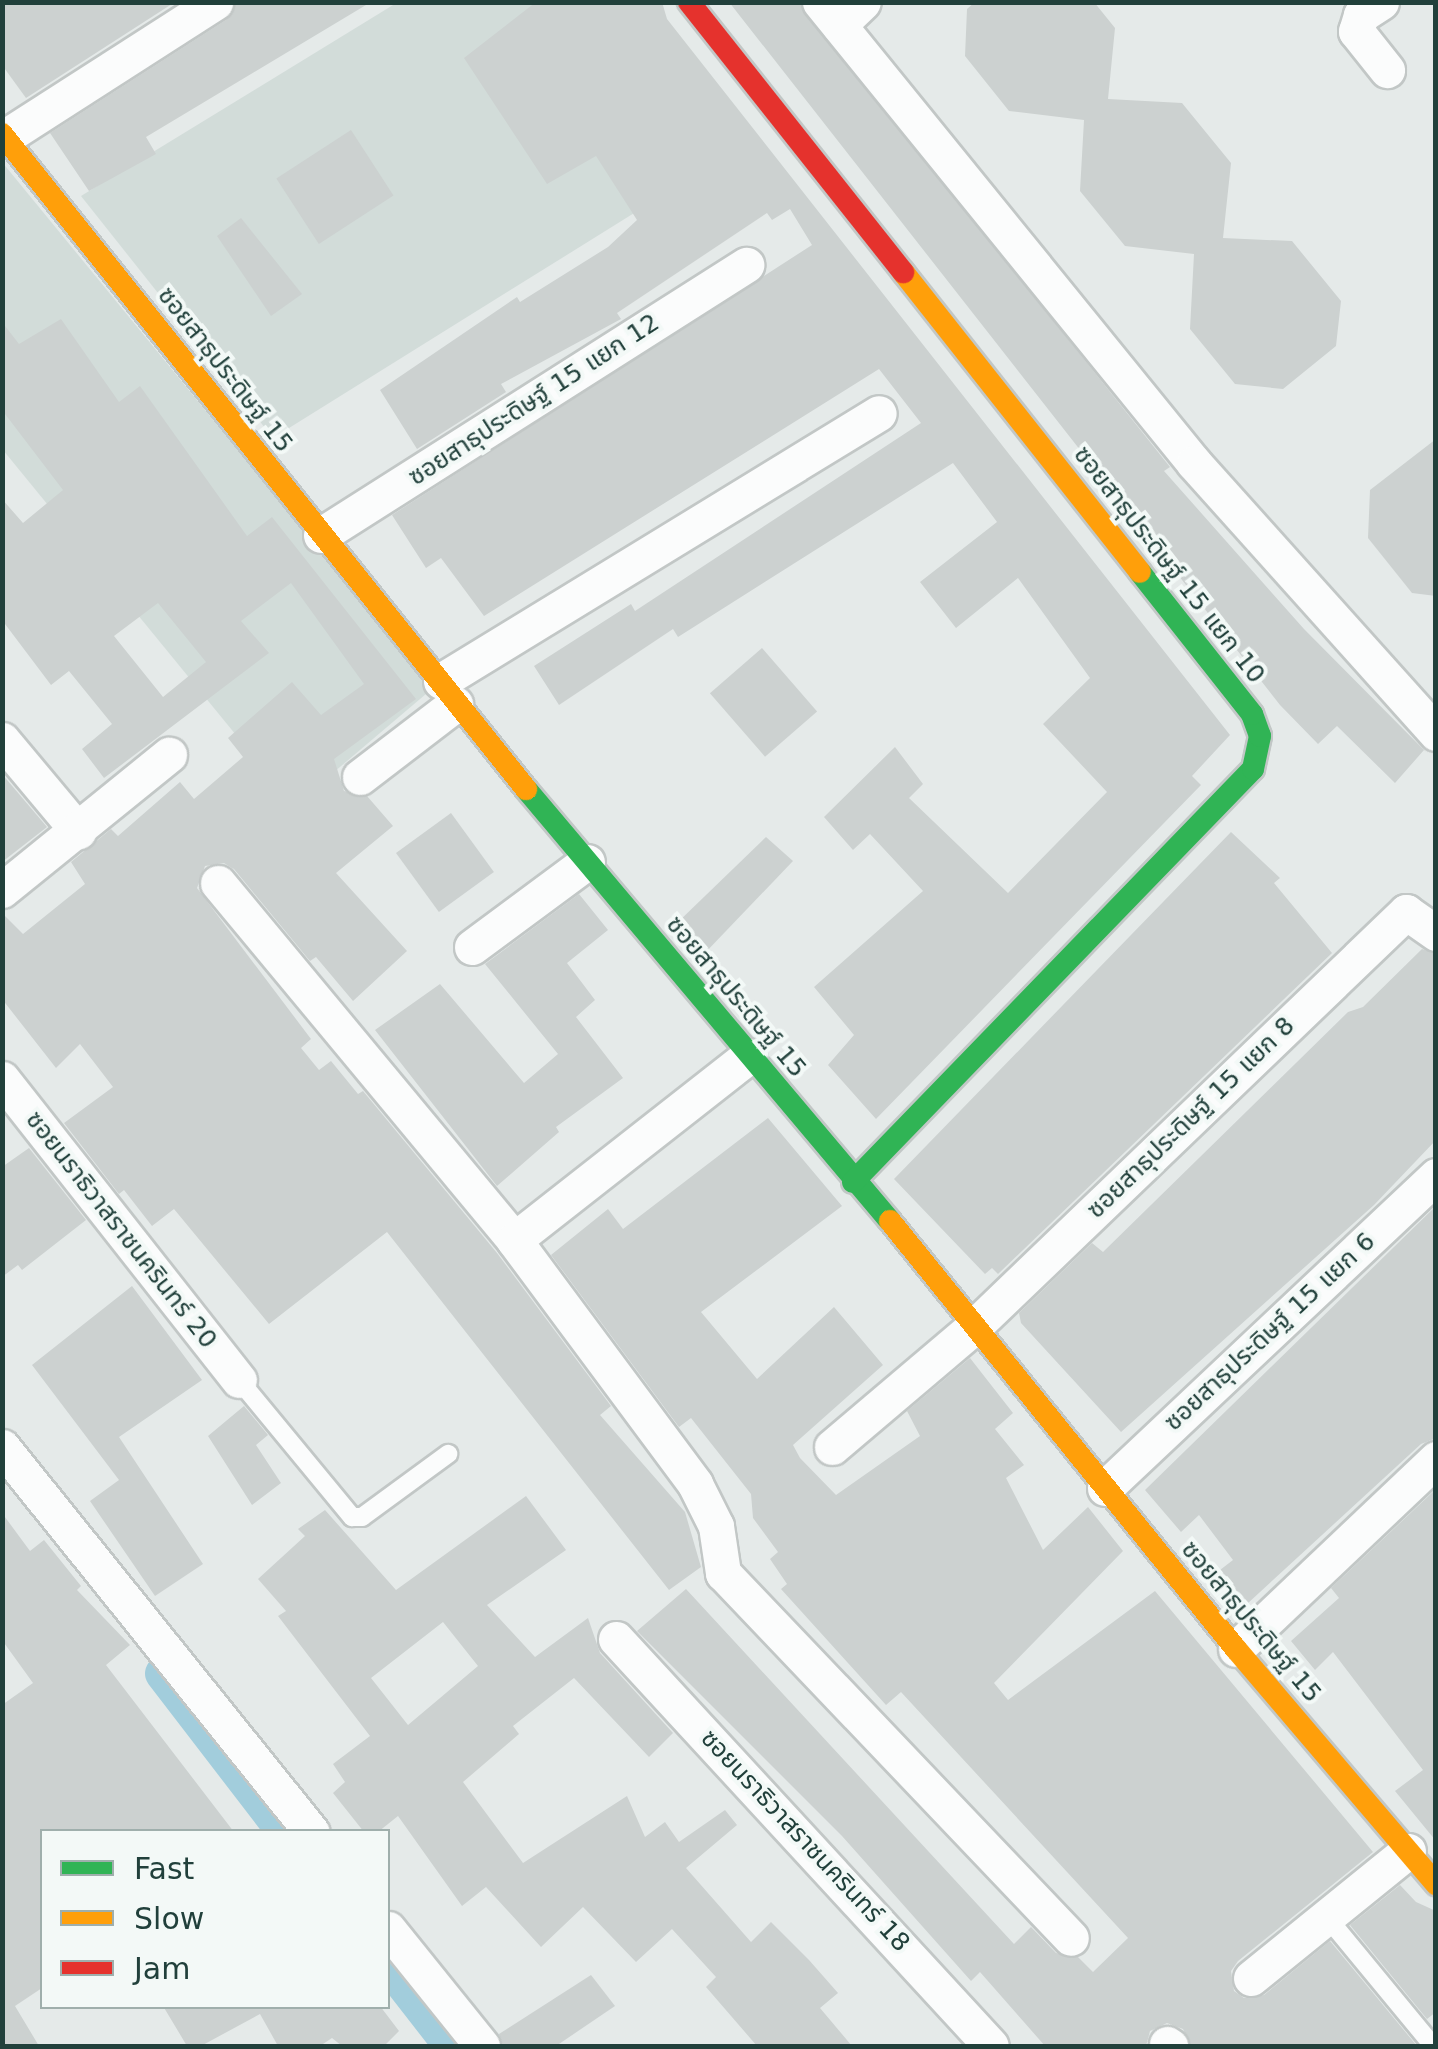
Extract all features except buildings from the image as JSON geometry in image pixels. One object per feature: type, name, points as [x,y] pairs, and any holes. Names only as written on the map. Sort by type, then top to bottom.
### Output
[{"type":"street","points":[[4,136],[215,2]]},
{"type":"street","name":"ซอยสาธุประดิษฐ์ 15 แยก 10","points":[[688,2],[1252,714],[1260,736],[1259,757],[1244,779],[854,1182]]},
{"type":"street","points":[[1381,2],[1361,15],[1356,30],[1387,70]]},
{"type":"street","points":[[841,10],[1194,463],[1436,734]]},
{"type":"street","name":"ซอยสาธุประดิษฐ์ 15","points":[[4,136],[587,862],[977,1324],[1236,1649],[1436,1884]]},
{"type":"street","name":"ซอยสาธุประดิษฐ์ 15 แยก 12","points":[[321,535],[746,265]]},
{"type":"street","points":[[360,777],[448,692],[879,413]]},
{"type":"street","points":[[2,740],[78,831]]},
{"type":"street","points":[[2,890],[169,755]]},
{"type":"street","points":[[472,946],[587,862]]},
{"type":"street","points":[[218,883],[514,1240],[706,1500],[723,1573],[1071,1938]]},
{"type":"street","name":"ซอยสาธุประดิษฐ์ 15 แยก 8","points":[[832,1447],[977,1324],[1406,912],[1436,933]]},
{"type":"street","points":[[514,1240],[749,1056]]},
{"type":"street","name":"ซอยนราธิวาสราชนครินทร์ 20","points":[[2,1079],[239,1380]]},
{"type":"street","name":"ซอยสาธุประดิษฐ์ 15 แยก 6","points":[[1105,1488],[1436,1176]]},
{"type":"street","points":[[2,1447],[310,1829]]},
{"type":"street","points":[[1236,1649],[1436,1459]]},
{"type":"street","name":"ซอยนราธิวาสราชนครินทร์ 18","points":[[616,1639],[992,2046]]},
{"type":"street","points":[[1251,1978],[1408,1851]]},
{"type":"street","points":[[390,1931],[482,2046]]},
{"type":"lane","points":[[239,1380],[352,1517],[362,1517],[448,1454]]},
{"type":"lane","points":[[1326,1916],[1433,2046]]},
{"type":"shaded area","points":[[398,2],[567,3],[692,177],[273,438],[81,196]]},
{"type":"shaded area","points":[[2,162],[433,688],[294,806],[3,450]]},
{"type":"waterway","points":[[162,1673],[282,1829]]},
{"type":"waterway","points":[[390,1968],[451,2046]]},
{"type":"traffic: fast","points":[[853,1182],[1253,769],[1260,736],[1252,714],[1140,572]]},
{"type":"traffic: fast","points":[[526,789],[890,1221]]},
{"type":"traffic: slow","points":[[2,134],[526,789]]},
{"type":"traffic: slow","points":[[903,272],[1140,572]]},
{"type":"traffic: slow","points":[[890,1221],[1236,1649],[1436,1884]]},
{"type":"traffic: jam","points":[[689,2],[903,272]]}]
